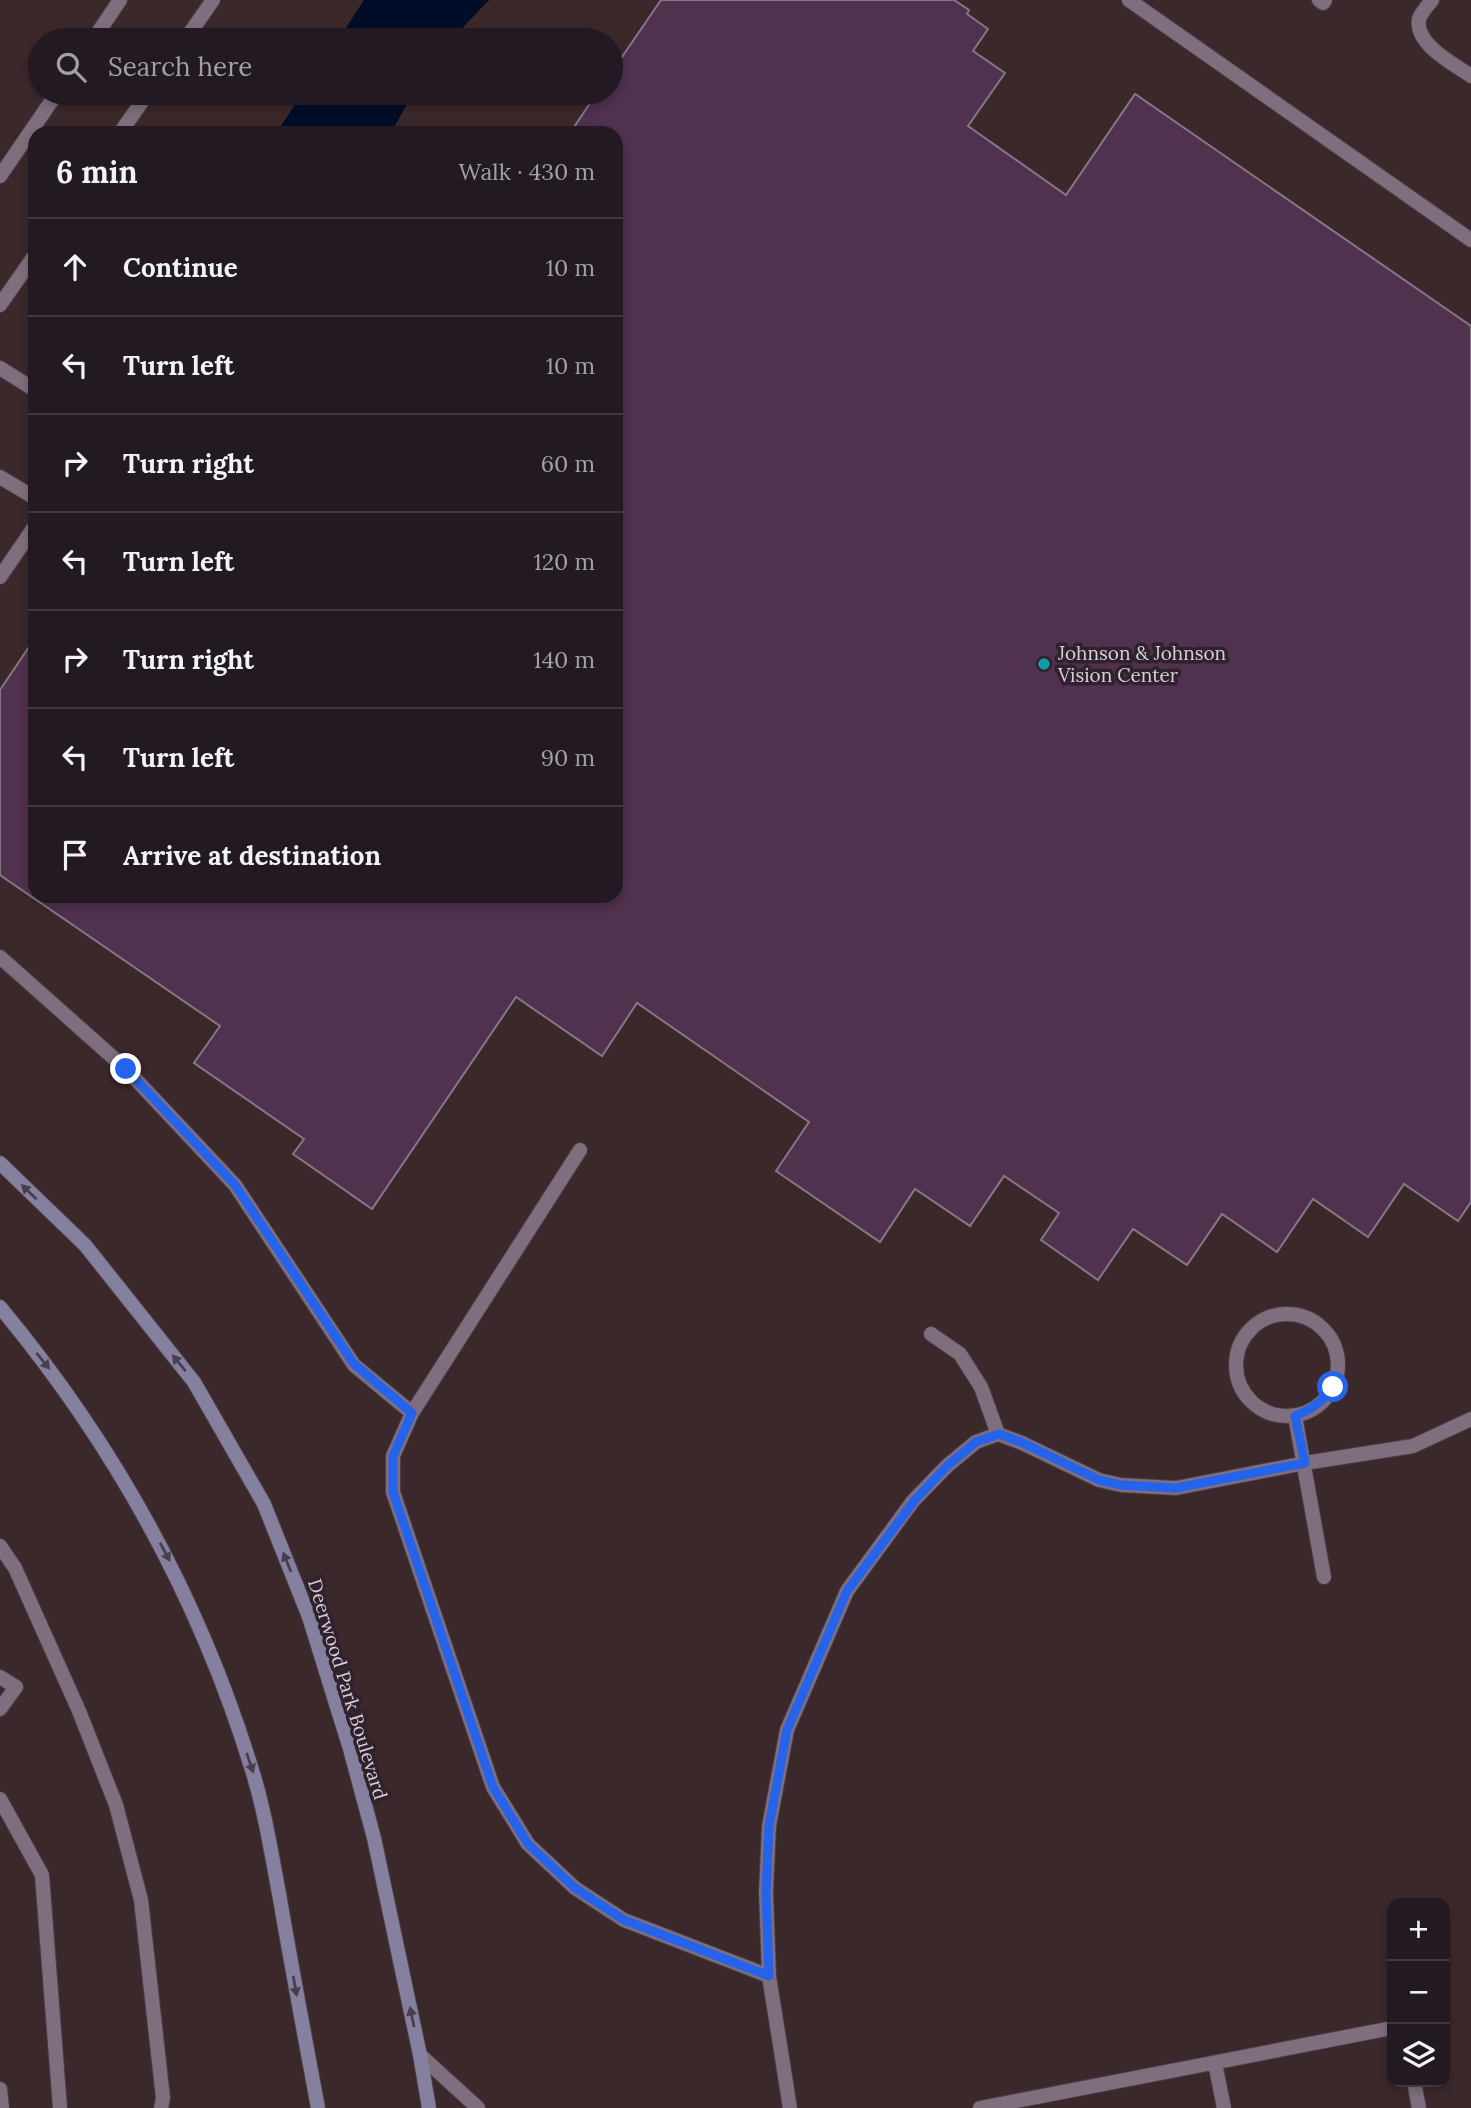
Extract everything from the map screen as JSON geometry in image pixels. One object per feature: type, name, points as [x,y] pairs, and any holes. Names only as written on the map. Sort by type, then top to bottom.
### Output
[{"type":"main road","name":"Deerwood Park Boulevard","points":[[0,1163],[85,1245],[194,1382],[264,1504],[309,1618],[350,1749],[374,1838],[429,2108]]},
{"type":"main road","points":[[0,1307],[55,1376],[101,1443],[167,1555],[214,1662],[253,1772],[318,2108]]},
{"type":"street","points":[[101,28],[120,0]]},
{"type":"street","points":[[193,28],[213,0]]},
{"type":"street","points":[[1129,0],[1471,240]]},
{"type":"street","points":[[1320,0],[1323,3],[1325,0]]},
{"type":"street","points":[[1432,0],[1419,19],[1420,33],[1426,44],[1471,76]]},
{"type":"street","points":[[34,126],[49,105]]},
{"type":"street","points":[[125,126],[140,105]]},
{"type":"street","points":[[0,176],[28,135]]},
{"type":"street","points":[[0,305],[28,265]]},
{"type":"street","points":[[0,368],[28,386]]},
{"type":"street","points":[[0,477],[28,494]]},
{"type":"street","points":[[0,577],[28,536]]},
{"type":"street","points":[[0,957],[126,1069],[235,1185],[354,1364],[412,1413]]},
{"type":"street","points":[[580,1150],[412,1413],[393,1456],[393,1492],[493,1787],[528,1844],[575,1888],[624,1920],[769,1976]]},
{"type":"street","points":[[1292,1313],[1308,1318],[1321,1327],[1332,1340],[1337,1355],[1338,1371],[1328,1394],[1310,1410],[1295,1416],[1278,1415],[1261,1409],[1248,1397],[1238,1382],[1237,1356],[1247,1332],[1276,1314],[1292,1313]]},
{"type":"street","points":[[931,1335],[960,1354],[981,1387],[999,1434]]},
{"type":"street","points":[[1295,1416],[1324,1577]]},
{"type":"street","points":[[790,2108],[778,2047],[769,1976],[766,1892],[769,1826],[787,1730],[847,1591],[914,1501],[947,1466],[976,1442],[999,1434],[1099,1480],[1121,1485],[1176,1488],[1305,1463],[1413,1446],[1471,1419]]},
{"type":"street","points":[[0,1546],[15,1568],[79,1712],[116,1805],[141,1900],[163,2098],[161,2108]]},
{"type":"street","points":[[0,1677],[16,1687],[0,1709]]},
{"type":"street","points":[[0,1799],[42,1875],[60,2108]]},
{"type":"street","points":[[980,2108],[1387,2029]]},
{"type":"street","points":[[420,2055],[478,2108]]},
{"type":"street","points":[[1215,2063],[1224,2108]]},
{"type":"street","points":[[1415,2087],[1419,2108]]},
{"type":"street","points":[[0,2089],[2,2108]]},
{"type":"shaded area","points":[[0,0],[1471,0],[1471,2108],[0,2108]]},
{"type":"water","points":[[364,0],[489,0],[462,28],[346,28]]},
{"type":"water","points":[[295,105],[406,105],[395,126],[281,126]]},
{"type":"building","name":"Johnson & Johnson Vision Center","points":[[661,0],[954,0],[969,10],[967,14],[988,29],[973,51],[1005,73],[968,126],[1066,195],[1135,94],[1471,326],[1471,1202],[1458,1221],[1404,1184],[1368,1237],[1313,1199],[1277,1252],[1222,1214],[1187,1265],[1133,1229],[1098,1280],[1041,1240],[1059,1213],[1004,1176],[970,1226],[915,1189],[880,1242],[776,1171],[809,1122],[637,1003],[602,1056],[516,997],[372,1209],[293,1154],[304,1139],[194,1063],[220,1026],[41,903],[623,903],[623,126],[575,126],[589,105],[623,105],[623,55]]},
{"type":"building","name":"Johnson & Johnson Vision Center","points":[[28,648],[28,894],[0,875],[0,690]]},
{"type":"place","name":"Johnson & Johnson Vision Center","points":[[1044,664]]},
{"type":"route","points":[[126,1069],[235,1185],[354,1364],[412,1413],[393,1456],[393,1492],[493,1787],[528,1844],[575,1888],[624,1920],[769,1976],[766,1892],[769,1826],[787,1730],[847,1591],[914,1501],[947,1466],[976,1442],[999,1434],[1099,1480],[1121,1485],[1176,1488],[1259,1473],[1305,1463],[1295,1416],[1323,1401],[1333,1387]]}]
